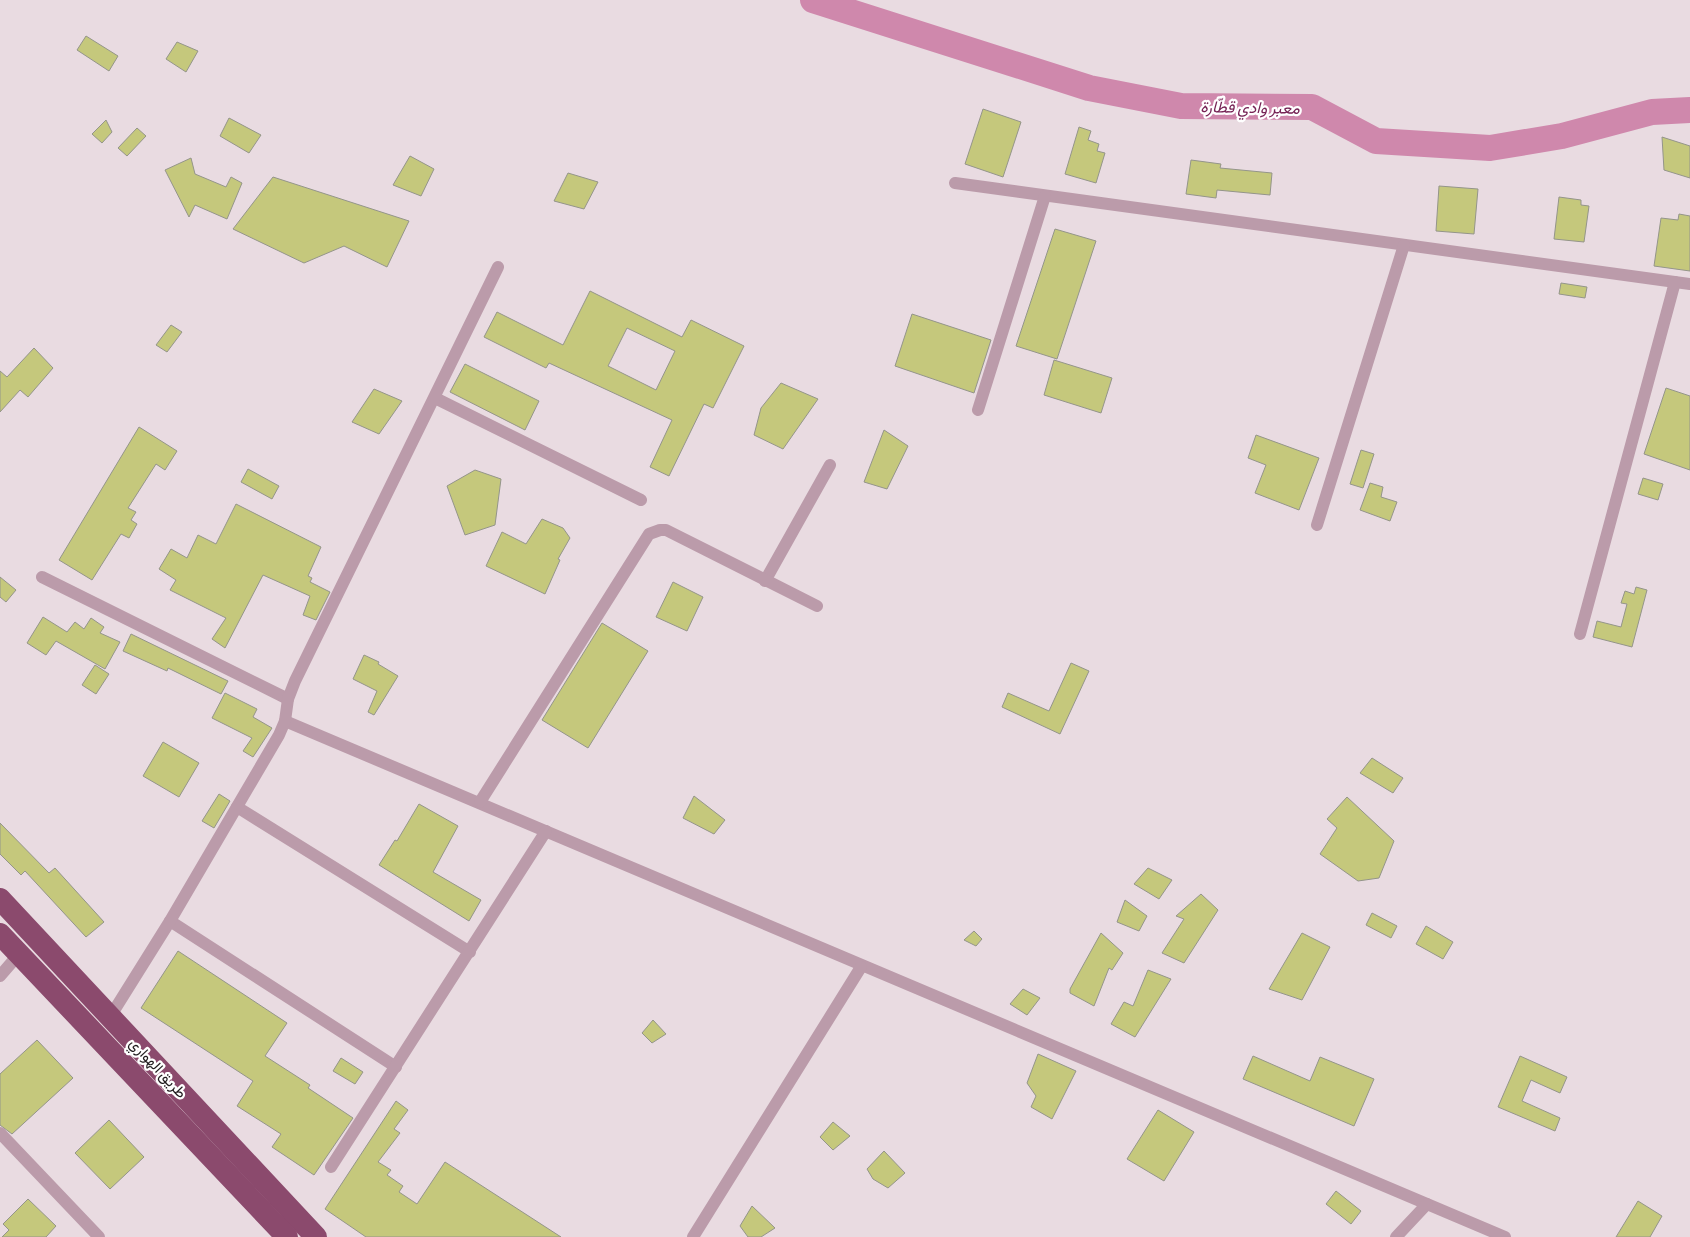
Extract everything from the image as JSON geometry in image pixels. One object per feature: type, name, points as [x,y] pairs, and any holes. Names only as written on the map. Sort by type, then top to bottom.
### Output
[{"type":"highway","name":"طريق الهواري","points":[[0,899],[316,1237]]},
{"type":"highway","name":"طريق الهواري","points":[[0,934],[287,1237]]},
{"type":"street","points":[[955,183],[1690,284]]},
{"type":"street","points":[[978,410],[1045,196]]},
{"type":"street","points":[[1317,525],[1404,245]]},
{"type":"street","points":[[110,1017],[170,921],[285,721],[288,699],[295,681],[498,267]]},
{"type":"street","points":[[1580,634],[1675,282]]},
{"type":"street","points":[[435,398],[641,500]]},
{"type":"street","points":[[765,581],[830,465]]},
{"type":"street","points":[[480,802],[649,534],[666,530],[817,606]]},
{"type":"street","points":[[42,577],[288,699]]},
{"type":"street","points":[[285,721],[1505,1237]]},
{"type":"street","points":[[237,807],[470,952]]},
{"type":"street","points":[[331,1167],[546,831]]},
{"type":"street","points":[[170,921],[396,1067]]},
{"type":"street","points":[[0,976],[19,954]]},
{"type":"street","points":[[694,1237],[862,966]]},
{"type":"street","points":[[0,1133],[99,1237]]},
{"type":"street","points":[[1396,1237],[1427,1204]]},
{"type":"building","points":[[86,36],[118,56],[109,71],[77,50]]},
{"type":"building","points":[[177,42],[198,51],[186,72],[166,59]]},
{"type":"building","points":[[983,109],[1021,122],[1003,177],[965,164]]},
{"type":"building","points":[[229,118],[261,135],[249,153],[220,136]]},
{"type":"building","points":[[106,120],[112,132],[102,143],[92,134]]},
{"type":"building","points":[[1079,127],[1091,131],[1088,140],[1099,144],[1097,151],[1105,153],[1096,183],[1065,174]]},
{"type":"building","points":[[137,128],[146,136],[127,156],[118,148]]},
{"type":"building","points":[[1662,137],[1690,146],[1690,178],[1664,170]]},
{"type":"building","points":[[410,156],[434,169],[421,196],[393,185]]},
{"type":"building","points":[[191,158],[195,174],[226,187],[231,177],[242,183],[227,219],[195,205],[189,217],[165,170]]},
{"type":"building","points":[[1191,160],[1221,164],[1220,168],[1272,173],[1270,195],[1217,190],[1216,198],[1186,194]]},
{"type":"building","points":[[568,173],[598,182],[584,209],[554,201]]},
{"type":"building","points":[[273,177],[409,221],[387,267],[344,246],[304,263],[233,229]]},
{"type":"building","points":[[1439,186],[1478,189],[1474,234],[1436,231]]},
{"type":"building","points":[[1559,197],[1581,200],[1581,205],[1589,206],[1584,242],[1554,239]]},
{"type":"building","points":[[1679,214],[1690,216],[1690,271],[1654,266],[1661,218],[1678,220]]},
{"type":"building","points":[[1055,229],[1096,241],[1057,359],[1016,346]]},
{"type":"building","points":[[1561,283],[1587,287],[1585,298],[1559,294]]},
{"type":"building","points":[[590,291],[682,337],[691,320],[744,346],[713,408],[704,404],[669,476],[650,467],[672,420],[549,363],[546,368],[484,337],[497,312],[563,345]],"holes":[[[627,328],[675,351],[656,390],[608,366]]]},
{"type":"building","points":[[912,314],[991,340],[974,393],[895,366]]},
{"type":"building","points":[[171,325],[182,332],[167,352],[156,345]]},
{"type":"building","points":[[34,348],[53,368],[28,397],[20,390],[0,412],[0,371],[7,377]]},
{"type":"building","points":[[1054,360],[1112,378],[1101,413],[1044,395]]},
{"type":"building","points":[[465,364],[539,401],[525,430],[450,392]]},
{"type":"building","points":[[781,383],[818,399],[783,449],[754,435],[761,408]]},
{"type":"building","points":[[1666,388],[1690,396],[1690,470],[1644,454]]},
{"type":"building","points":[[374,389],[402,401],[379,434],[352,422]]},
{"type":"building","points":[[139,427],[177,451],[165,470],[156,464],[128,508],[136,512],[131,520],[137,524],[129,538],[121,534],[92,580],[59,560]]},
{"type":"building","points":[[884,430],[908,446],[887,489],[864,482]]},
{"type":"building","points":[[1256,435],[1319,458],[1299,510],[1255,493],[1266,465],[1248,458]]},
{"type":"building","points":[[1361,450],[1374,454],[1363,488],[1350,484]]},
{"type":"building","points":[[248,469],[279,486],[272,499],[241,482]]},
{"type":"building","points":[[475,470],[501,479],[495,525],[465,535],[447,486]]},
{"type":"building","points":[[1643,478],[1663,484],[1658,500],[1638,494]]},
{"type":"building","points":[[1370,483],[1383,487],[1381,497],[1397,502],[1390,521],[1360,510]]},
{"type":"building","points":[[236,504],[321,547],[308,576],[312,578],[310,582],[330,592],[316,620],[303,615],[310,596],[263,575],[225,648],[212,639],[226,618],[170,590],[176,580],[159,569],[171,549],[187,558],[198,535],[216,544]]},
{"type":"building","points":[[542,519],[563,528],[570,538],[558,559],[560,560],[545,594],[486,566],[502,532],[526,544]]},
{"type":"building","points":[[0,577],[16,590],[6,602],[0,597]]},
{"type":"building","points":[[673,582],[703,597],[687,631],[656,617]]},
{"type":"building","points":[[1636,587],[1647,590],[1632,647],[1593,637],[1597,621],[1621,627],[1627,604],[1621,603],[1625,591],[1634,594]]},
{"type":"building","points":[[43,617],[67,632],[75,622],[84,629],[91,618],[104,627],[100,633],[120,642],[105,669],[56,641],[46,655],[27,643]]},
{"type":"building","points":[[602,623],[648,651],[588,748],[542,720]]},
{"type":"building","points":[[131,634],[228,681],[221,694],[168,668],[167,671],[123,651]]},
{"type":"building","points":[[364,655],[379,662],[378,664],[398,676],[374,715],[368,712],[377,691],[353,679]]},
{"type":"building","points":[[1071,663],[1089,671],[1060,734],[1002,707],[1008,693],[1049,711]]},
{"type":"building","points":[[95,665],[109,674],[96,694],[82,685]]},
{"type":"building","points":[[225,693],[257,709],[253,717],[272,728],[253,757],[243,751],[252,738],[212,718]]},
{"type":"building","points":[[163,742],[199,763],[179,797],[143,776]]},
{"type":"building","points":[[1372,758],[1403,778],[1393,793],[1360,773]]},
{"type":"building","points":[[219,794],[230,801],[214,828],[202,821]]},
{"type":"building","points":[[694,796],[725,820],[714,834],[683,818]]},
{"type":"building","points":[[1347,797],[1394,841],[1379,878],[1358,881],[1320,854],[1337,828],[1327,819]]},
{"type":"building","points":[[419,804],[458,826],[433,872],[481,900],[469,921],[379,865],[395,840],[397,841]]},
{"type":"building","points":[[0,823],[49,873],[55,868],[104,922],[86,937],[25,871],[21,875],[0,854]]},
{"type":"building","points":[[1148,868],[1172,880],[1159,899],[1134,884]]},
{"type":"building","points":[[1201,894],[1218,910],[1184,963],[1162,953],[1184,919],[1176,916]]},
{"type":"building","points":[[1125,900],[1147,916],[1139,931],[1117,922]]},
{"type":"building","points":[[1372,913],[1397,926],[1391,938],[1366,925]]},
{"type":"building","points":[[1426,926],[1453,942],[1443,959],[1416,944]]},
{"type":"building","points":[[974,931],[982,939],[976,946],[964,940]]},
{"type":"building","points":[[1101,933],[1123,953],[1112,970],[1109,968],[1094,1006],[1070,993],[1070,989]]},
{"type":"building","points":[[1302,933],[1330,947],[1302,1000],[1269,989]]},
{"type":"building","points":[[178,951],[287,1023],[265,1056],[310,1085],[308,1088],[353,1118],[314,1175],[272,1147],[281,1134],[237,1106],[253,1081],[141,1008]]},
{"type":"building","points":[[1148,970],[1171,979],[1135,1037],[1111,1024],[1124,1002],[1133,1006]]},
{"type":"building","points":[[1023,989],[1040,998],[1027,1015],[1010,1004]]},
{"type":"building","points":[[653,1020],[666,1034],[652,1043],[642,1033]]},
{"type":"building","points":[[37,1040],[73,1078],[12,1134],[0,1125],[0,1074]]},
{"type":"building","points":[[1038,1054],[1076,1071],[1052,1119],[1031,1107],[1036,1096],[1027,1083]]},
{"type":"building","points":[[1253,1056],[1310,1081],[1320,1057],[1374,1079],[1354,1126],[1243,1079]]},
{"type":"building","points":[[1520,1056],[1567,1077],[1560,1093],[1531,1080],[1522,1101],[1560,1118],[1555,1131],[1498,1107]]},
{"type":"building","points":[[341,1058],[363,1072],[355,1084],[333,1071]]},
{"type":"building","points":[[396,1101],[408,1110],[394,1129],[400,1133],[378,1162],[391,1170],[387,1175],[403,1186],[399,1192],[417,1204],[445,1162],[561,1237],[366,1237],[325,1209]]},
{"type":"building","points":[[1158,1110],[1194,1132],[1164,1181],[1127,1159]]},
{"type":"building","points":[[109,1120],[144,1157],[110,1189],[75,1153]]},
{"type":"building","points":[[833,1122],[850,1136],[833,1150],[820,1137]]},
{"type":"building","points":[[884,1151],[905,1173],[888,1188],[873,1179],[867,1169]]},
{"type":"building","points":[[1336,1191],[1361,1211],[1351,1224],[1326,1204]]},
{"type":"building","points":[[28,1199],[56,1226],[46,1237],[2,1237],[9,1230],[3,1224]]},
{"type":"building","points":[[1638,1201],[1662,1216],[1650,1237],[1616,1237]]},
{"type":"building","points":[[752,1206],[775,1228],[761,1237],[748,1237],[740,1226]]},
{"type":"waterway","name":"معبر وادي قطّارة","points":[[813,0],[1089,88],[1181,106],[1312,107],[1376,141],[1490,148],[1562,136],[1652,112],[1690,110]]}]
